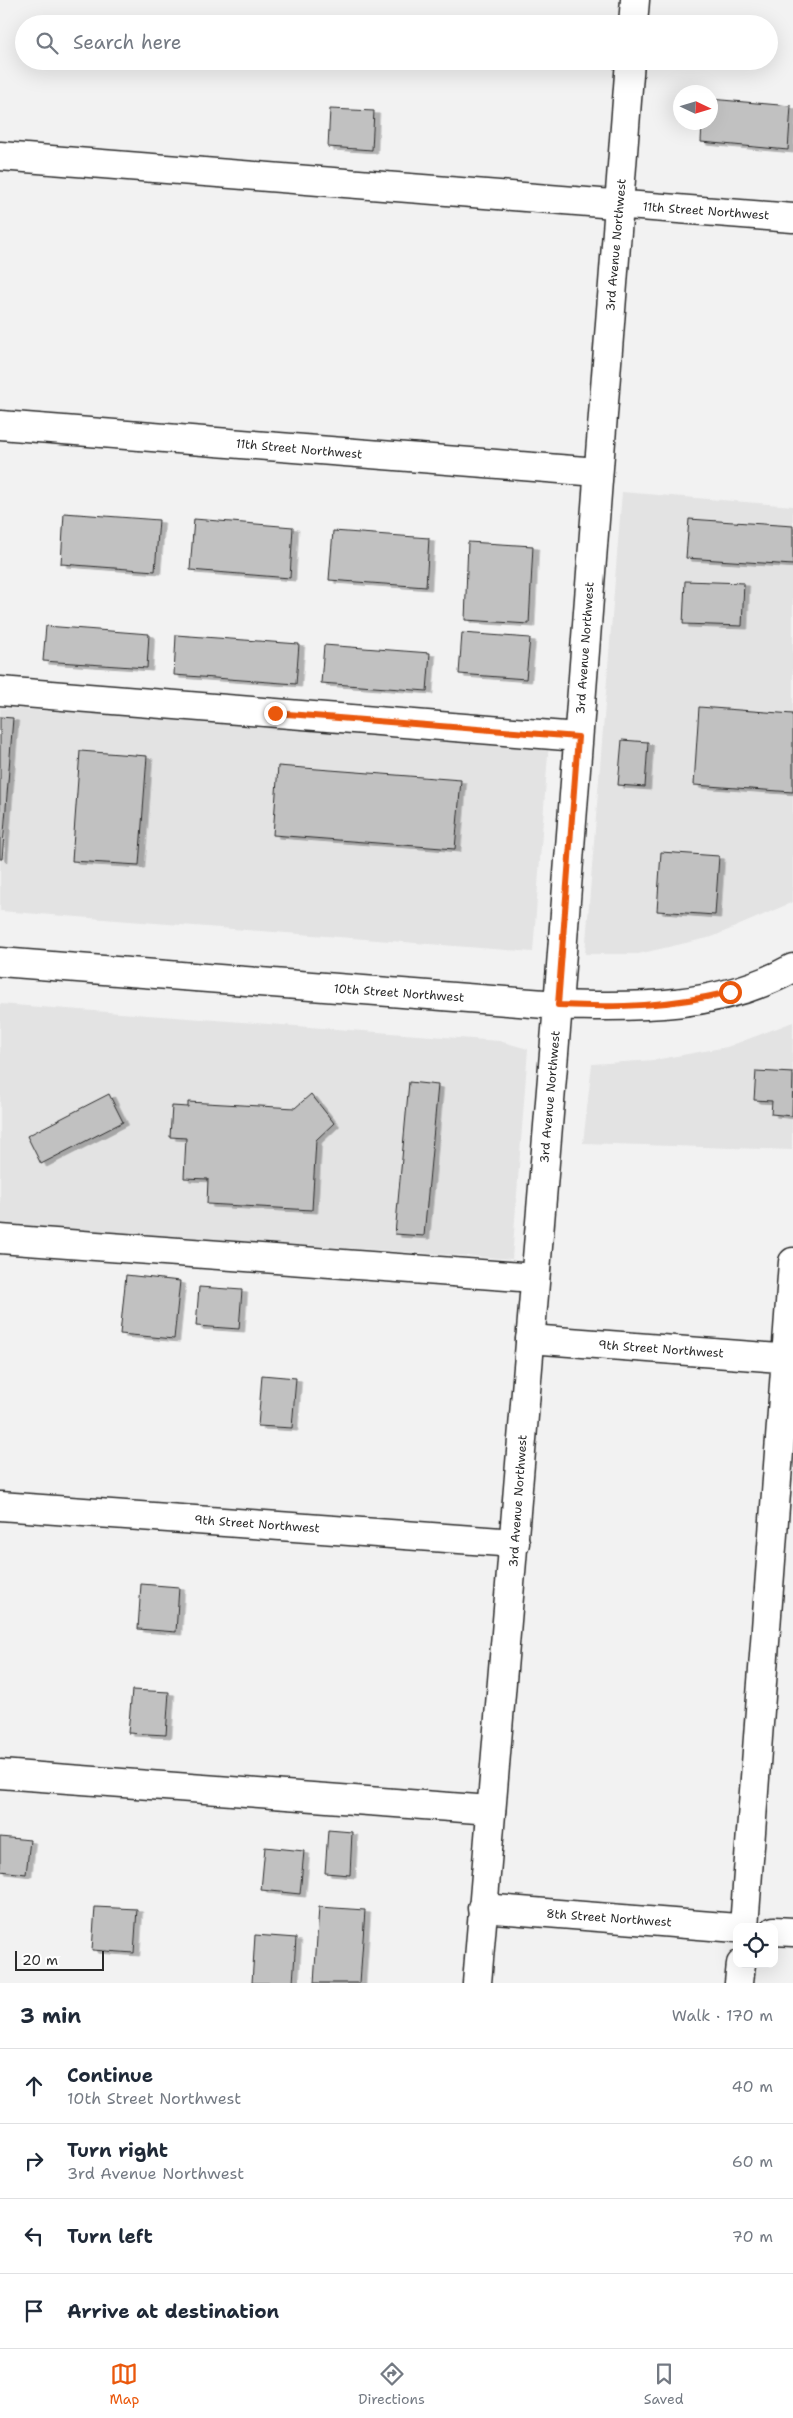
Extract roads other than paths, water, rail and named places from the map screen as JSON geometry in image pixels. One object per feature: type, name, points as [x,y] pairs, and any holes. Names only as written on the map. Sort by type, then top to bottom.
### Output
[{"type":"street","points":[[634,15],[635,0]]},
{"type":"street","name":"3rd Avenue Northwest","points":[[476,1983],[515,1543],[629,70]]},
{"type":"street","name":"11th Street Northwest","points":[[0,156],[793,218]]},
{"type":"street","name":"11th Street Northwest","points":[[0,425],[598,472]]},
{"type":"street","points":[[0,691],[578,737]]},
{"type":"street","name":"10th Street Northwest","points":[[0,962],[558,1005],[622,1007],[688,1002],[757,985],[793,968]]},
{"type":"street","points":[[0,1239],[535,1278]]},
{"type":"street","points":[[744,1923],[789,1359],[793,1262]]},
{"type":"street","name":"9th Street Northwest","points":[[530,1339],[789,1359]]},
{"type":"street","name":"9th Street Northwest","points":[[0,1506],[515,1543]]},
{"type":"street","points":[[0,1774],[491,1810]]},
{"type":"street","name":"8th Street Northwest","points":[[482,1908],[733,1928]]},
{"type":"street","points":[[778,1931],[793,1932]]},
{"type":"street","points":[[739,1983],[741,1968]]}]
